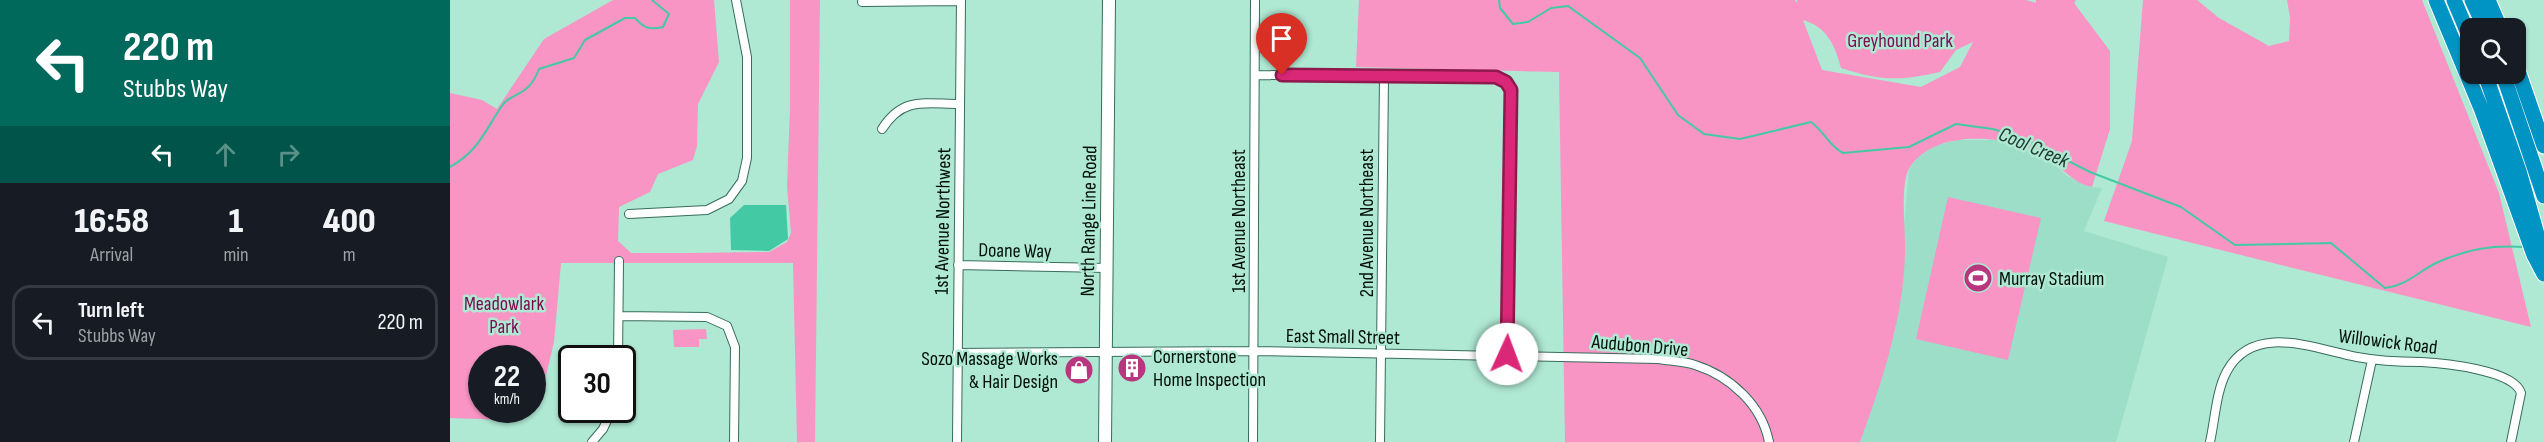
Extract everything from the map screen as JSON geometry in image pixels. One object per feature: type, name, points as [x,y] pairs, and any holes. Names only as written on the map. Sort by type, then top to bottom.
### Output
[{"type":"highway","points":[[2436,0],[2481,108],[2518,213],[2544,274]]},
{"type":"highway","points":[[2454,0],[2462,18]]},
{"type":"highway","points":[[2472,0],[2480,18]]},
{"type":"highway","points":[[2488,0],[2496,18]]},
{"type":"highway","points":[[2489,84],[2511,144],[2544,261]]},
{"type":"highway","points":[[2506,84],[2544,196]]},
{"type":"highway","points":[[2523,84],[2544,146]]},
{"type":"main road","name":"North Range Line Road","points":[[1105,442],[1109,0]]},
{"type":"street","points":[[629,214],[699,212],[719,206],[733,195],[742,181],[747,158],[747,57],[736,0]]},
{"type":"street","name":"1st Avenue Northeast","points":[[1253,442],[1255,0]]},
{"type":"street","points":[[862,2],[961,1]]},
{"type":"street","name":"1st Avenue Northwest","points":[[957,442],[961,1]]},
{"type":"street","points":[[1255,75],[1496,77],[1506,82],[1511,90],[1507,354]]},
{"type":"street","name":"2nd Avenue Northeast","points":[[1380,442],[1384,77]]},
{"type":"street","points":[[882,129],[889,117],[905,105],[960,104]]},
{"type":"street","points":[[618,345],[619,261]]},
{"type":"street","name":"Doane Way","points":[[958,265],[1107,268]]},
{"type":"street","points":[[619,316],[707,317],[727,326],[735,347],[734,442]]},
{"type":"street","name":"Willowick Road","points":[[2210,442],[2221,390],[2232,363],[2251,347],[2264,343],[2285,342],[2372,360],[2432,363],[2509,379],[2519,386],[2520,402],[2511,442]]},
{"type":"street","name":"East Small Street","points":[[957,352],[1254,351],[1507,354]]},
{"type":"street","name":"Audubon Drive","points":[[1507,354],[1658,358],[1695,365],[1727,381],[1752,401],[1767,430],[1769,442]]},
{"type":"street","points":[[2354,442],[2372,360]]},
{"type":"street","points":[[592,442],[606,423]]},
{"type":"shaded area","points":[[1956,140],[1996,140],[2044,155],[2067,176],[2090,187],[2102,188],[2084,231],[2168,257],[2116,442],[1860,442],[1895,332],[1909,169],[1923,150]]},
{"type":"shaded area","points":[[744,205],[786,205],[788,239],[769,251],[731,250],[730,218]]},
{"type":"green space","name":"Meadowlark Park","points":[[613,0],[714,0],[719,62],[698,104],[697,146],[693,160],[658,174],[650,192],[619,207],[618,241],[631,253],[769,252],[787,242],[791,233],[787,186],[790,0],[820,0],[815,442],[797,442],[793,263],[561,263],[554,342],[546,376],[546,345],[468,345],[468,419],[450,418],[450,93],[482,100],[497,109],[544,39]]},
{"type":"green space","name":"Greyhound Park","points":[[1359,0],[1795,0],[1797,3],[1797,0],[2026,0],[2036,3],[2036,0],[2076,0],[2074,3],[2110,51],[2110,129],[2092,187],[2078,182],[2039,152],[1996,140],[1972,139],[1948,142],[1927,151],[1910,167],[1904,193],[1905,243],[1902,294],[1885,369],[1860,442],[1565,442],[1559,72],[1356,67]],"holes":[[[1803,20],[1811,23],[1829,38],[1841,68],[1879,77],[1901,78],[1940,72],[1956,50],[1973,42],[1960,67],[1921,87],[1822,70]]]},
{"type":"green space","points":[[2143,0],[2197,0],[2219,18],[2269,46],[2289,41],[2290,17],[2287,0],[2422,0],[2499,193],[2531,327],[2104,221],[2132,141]]},
{"type":"green space","name":"Murray Stadium","points":[[1948,197],[2041,218],[2008,360],[1916,339]]},
{"type":"green space","points":[[706,329],[707,339],[699,339],[699,347],[674,347],[673,330]]},
{"type":"waterway","points":[[450,167],[474,148],[505,102],[530,86],[539,69],[574,58],[585,40],[625,18],[635,18],[647,27],[663,27],[669,14],[652,0]]},
{"type":"waterway","name":"Cool Creek","points":[[1499,0],[1500,8],[1513,24],[1528,22],[1551,8],[1568,6],[1640,58],[1678,115],[1704,134],[1740,139],[1811,122],[1843,153],[1909,147],[1956,124],[1993,129],[2025,139],[2090,172],[2181,207],[2235,245],[2331,243],[2385,288],[2399,285],[2436,263],[2458,254],[2490,247],[2524,247]]},
{"type":"place","name":"Murray Stadium","points":[[1978,278]]},
{"type":"place","name":"Cornerstone Home Inspection","points":[[1132,368]]},
{"type":"place","name":"Sozo Massage Works & Hair Design","points":[[1079,370]]},
{"type":"route","points":[[1282,75],[1496,77],[1506,82],[1511,90],[1507,354]]}]
